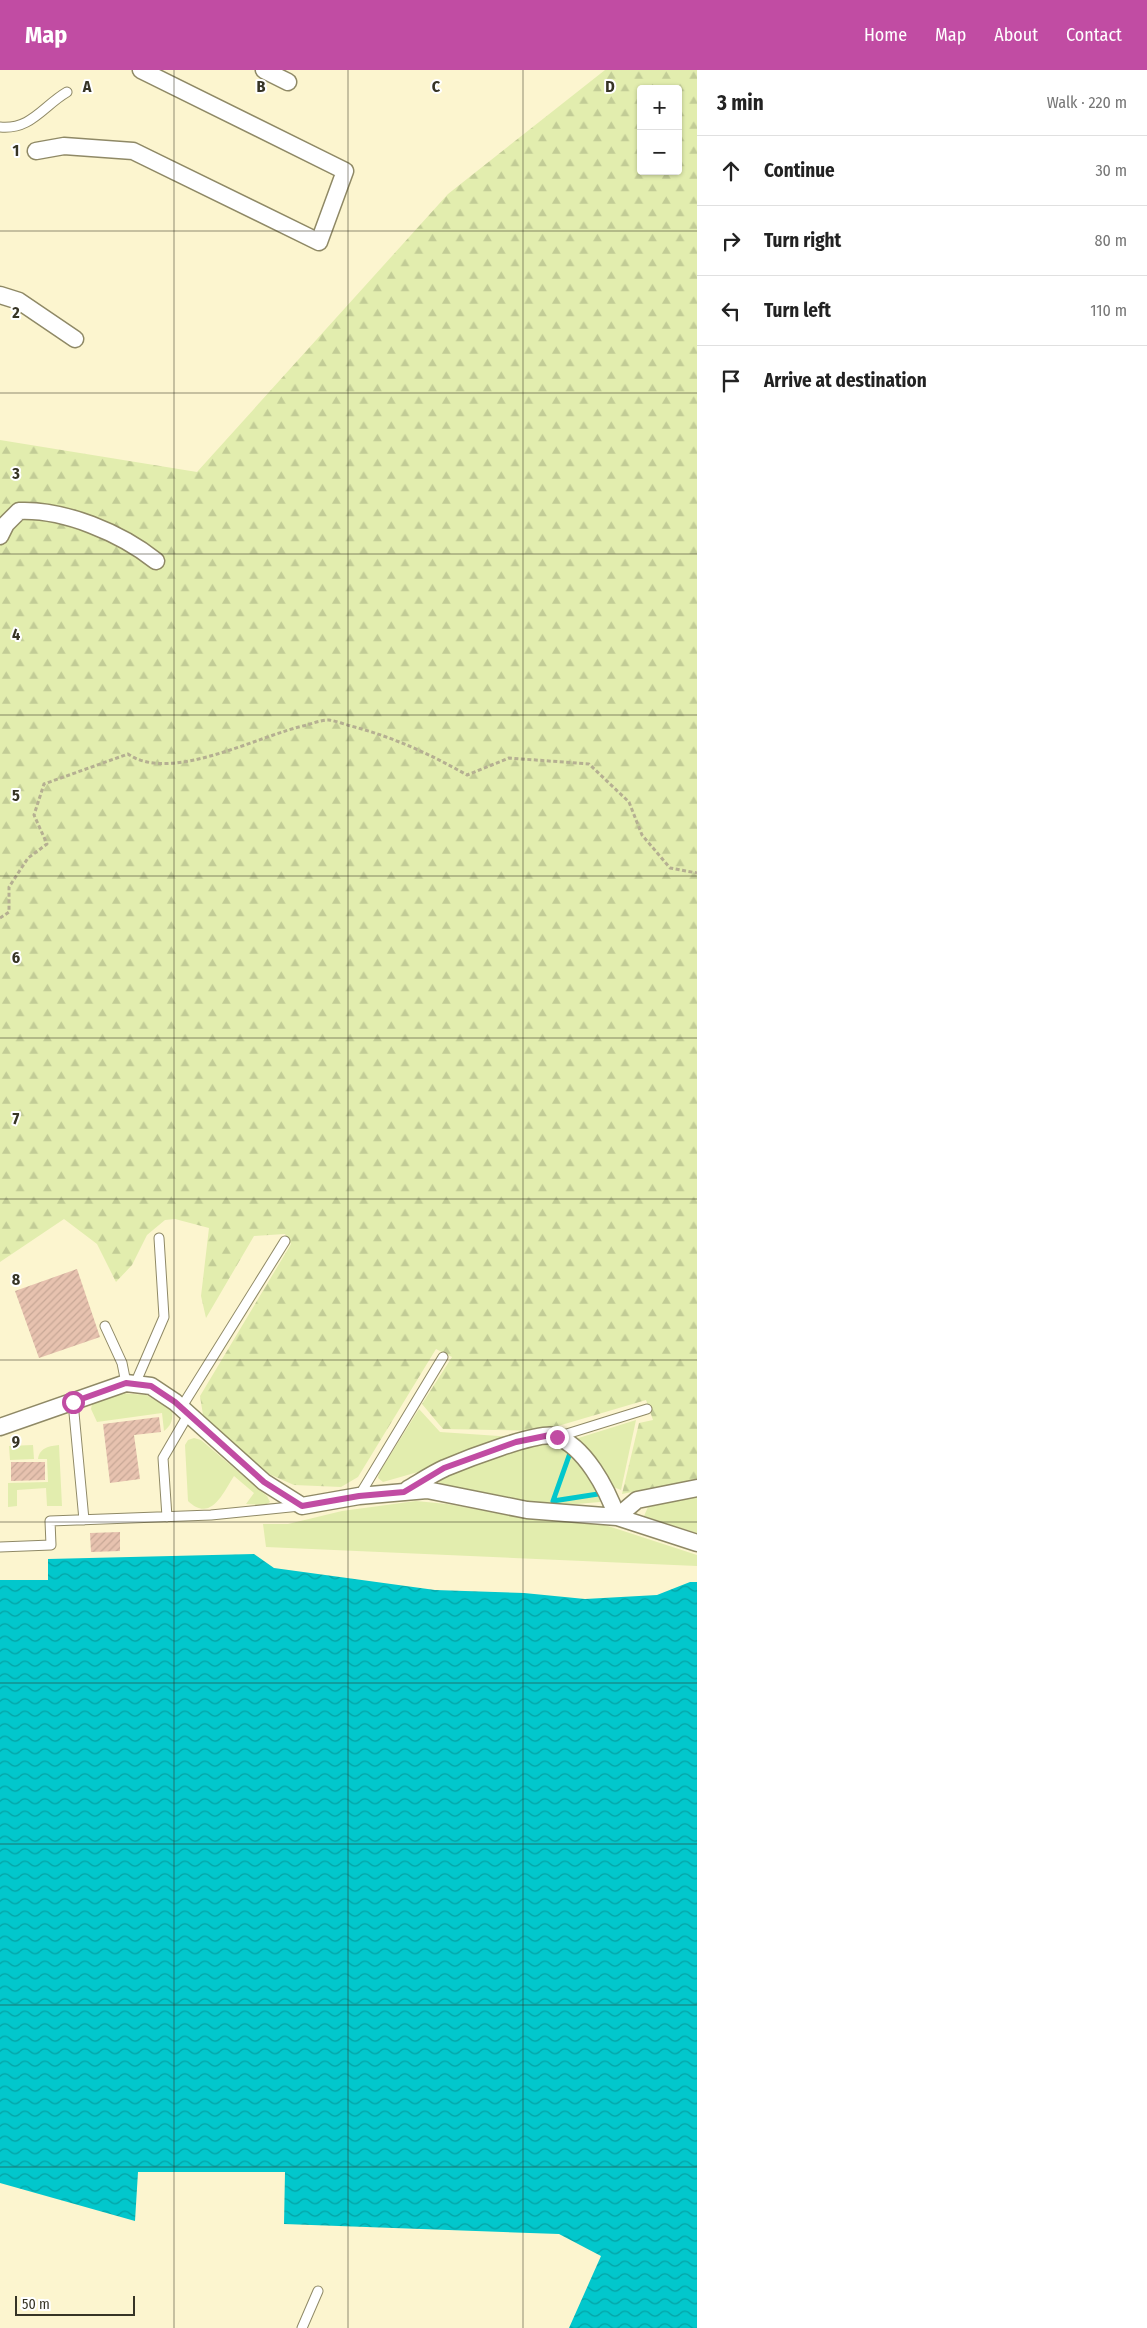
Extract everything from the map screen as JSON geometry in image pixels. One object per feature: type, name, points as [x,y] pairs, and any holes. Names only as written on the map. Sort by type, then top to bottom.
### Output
[{"type":"street","points":[[36,151],[64,146],[133,151],[319,242],[345,170],[142,70]]},
{"type":"street","points":[[264,70],[288,82]]},
{"type":"street","points":[[0,295],[19,301],[75,340]]},
{"type":"street","points":[[0,536],[6,524],[19,511],[39,510],[96,527],[137,546],[156,561]]},
{"type":"street","points":[[0,1428],[130,1383],[151,1386],[185,1411],[264,1482],[302,1506],[359,1496],[427,1490],[526,1510],[617,1516],[697,1543]]},
{"type":"street","points":[[404,1492],[444,1468],[516,1442],[550,1435],[557,1437],[578,1451],[608,1491],[617,1516]]},
{"type":"street","points":[[617,1516],[637,1500],[697,1488]]},
{"type":"lane","points":[[0,126],[12,128],[37,117],[66,92]]},
{"type":"lane","points":[[130,1383],[164,1317],[159,1238]]},
{"type":"lane","points":[[167,1517],[163,1458],[185,1411],[285,1242]]},
{"type":"lane","points":[[105,1326],[130,1383]]},
{"type":"lane","points":[[359,1496],[443,1357]]},
{"type":"lane","points":[[73,1402],[84,1520]]},
{"type":"lane","points":[[557,1437],[647,1409]]},
{"type":"lane","points":[[0,1547],[51,1545],[50,1521],[211,1515],[302,1506]]},
{"type":"lane","points":[[302,2328],[318,2291]]},
{"type":"path","points":[[0,918],[9,912],[9,887],[28,858],[47,844],[34,815],[44,784],[128,754],[139,762],[182,763],[244,746],[287,729],[329,720],[374,732],[429,753],[467,775],[509,758],[589,764],[629,802],[642,835],[670,868],[697,873]]},
{"type":"green space","points":[[605,70],[697,70],[697,1479],[622,1494],[639,1423],[653,1420],[646,1400],[541,1431],[443,1429],[422,1404],[452,1357],[436,1349],[358,1477],[341,1487],[294,1485],[269,1474],[239,1451],[203,1415],[200,1396],[291,1244],[285,1234],[254,1236],[206,1318],[201,1296],[209,1228],[175,1219],[165,1220],[147,1235],[132,1265],[116,1282],[97,1244],[64,1219],[0,1262],[0,440],[197,472],[448,194]]},
{"type":"green space","points":[[120,1393],[146,1395],[172,1409],[172,1419],[169,1426],[164,1431],[162,1413],[97,1422],[91,1409],[92,1404]]},
{"type":"green space","points":[[419,1409],[440,1432],[514,1437],[418,1472],[383,1482],[378,1478],[379,1473]]},
{"type":"green space","points":[[636,1420],[621,1490],[611,1486],[572,1440]]},
{"type":"green space","points":[[194,1438],[201,1440],[267,1496],[270,1502],[265,1505],[246,1504],[254,1493],[234,1476],[221,1497],[210,1507],[203,1509],[196,1507],[188,1501],[185,1445],[188,1440]]},
{"type":"green space","points":[[528,1443],[562,1444],[602,1491],[600,1502],[553,1506],[443,1487],[439,1482],[444,1473]]},
{"type":"green space","points":[[33,1445],[34,1459],[10,1460],[9,1446]]},
{"type":"green space","points":[[59,1445],[62,1506],[47,1506],[46,1488],[17,1490],[17,1506],[8,1507],[8,1483],[48,1482],[47,1459],[38,1459],[39,1455],[46,1448]]},
{"type":"green space","points":[[697,1497],[697,1533],[644,1516],[648,1507]]},
{"type":"green space","points":[[416,1501],[447,1504],[523,1518],[605,1525],[697,1555],[697,1566],[266,1547],[263,1524],[288,1524],[342,1511]]},
{"type":"water","points":[[254,1554],[274,1568],[435,1590],[524,1593],[585,1599],[657,1595],[690,1582],[697,1582],[697,2328],[569,2328],[601,2256],[559,2234],[284,2224],[285,2172],[138,2172],[135,2221],[0,2183],[0,1580],[48,1580],[48,1559]]},
{"type":"building","points":[[77,1269],[100,1337],[39,1358],[15,1291]]},
{"type":"building","points":[[159,1417],[161,1432],[134,1435],[140,1479],[110,1483],[103,1424]]},
{"type":"building","points":[[11,1462],[45,1462],[45,1480],[11,1481]]},
{"type":"building","points":[[120,1532],[120,1551],[91,1552],[90,1533]]},
{"type":"waterway","points":[[570,1453],[553,1501],[598,1494]]},
{"type":"route","points":[[73,1402],[126,1383],[151,1386],[175,1402],[264,1482],[302,1506],[359,1496],[404,1492],[444,1468],[516,1442],[550,1435],[557,1437]]}]
